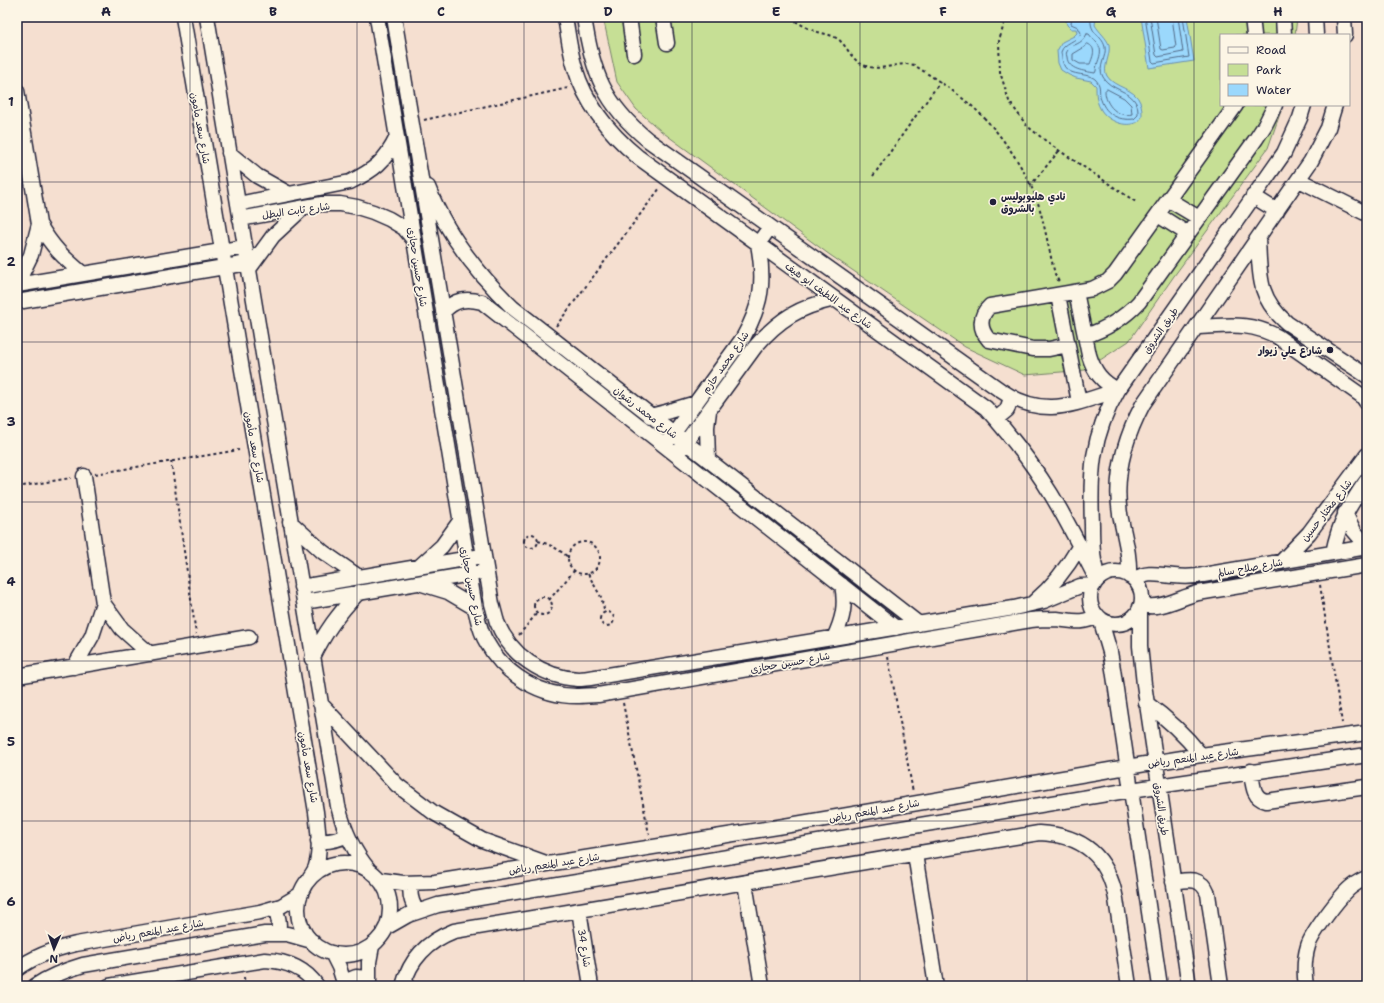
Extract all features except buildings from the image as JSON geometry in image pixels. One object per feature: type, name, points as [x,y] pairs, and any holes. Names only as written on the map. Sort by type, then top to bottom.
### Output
[{"type":"street","name":"شارع سعد مأمون","points":[[183,17],[316,812],[318,840],[316,866],[310,877]]},
{"type":"street","points":[[207,17],[304,602],[312,659],[338,806],[347,835],[360,859],[369,870]]},
{"type":"street","name":"شارع حسين حجازى","points":[[376,17],[475,608],[479,626],[484,637],[497,658],[510,671],[525,682],[542,690],[579,696],[620,691],[1031,620],[1080,622],[1089,621],[1099,617]]},
{"type":"street","name":"شارع حسين حجازى","points":[[394,17],[492,604],[504,637],[515,651],[529,663],[544,671],[561,677],[579,679],[596,677],[1031,604],[1055,597],[1074,588],[1097,581]]},
{"type":"street","name":"شارع عبد اللطيف ابو هيف","points":[[565,17],[574,62],[581,85],[589,102],[610,132],[628,149],[667,178],[986,408],[1015,443],[1046,486],[1066,519],[1097,581]]},
{"type":"street","name":"شارع عبد اللطيف ابو هيف","points":[[584,17],[588,46],[598,77],[606,92],[624,118],[648,140],[1011,398],[1024,404],[1052,408],[1066,406],[1118,390]]},
{"type":"street","points":[[629,17],[634,54]]},
{"type":"street","points":[[663,17],[667,43]]},
{"type":"street","points":[[1252,17],[1254,34]]},
{"type":"street","points":[[1283,17],[1284,34]]},
{"type":"street","points":[[1315,17],[1316,34]]},
{"type":"street","points":[[1344,17],[1345,34]]},
{"type":"street","points":[[17,91],[39,224],[47,239],[58,252],[84,274]]},
{"type":"street","points":[[1068,345],[1041,349],[1024,348],[989,340],[982,326],[983,315],[990,306],[1092,289],[1100,286],[1112,278],[1235,106]]},
{"type":"street","points":[[1085,336],[1110,326],[1139,302],[1256,139],[1274,106]]},
{"type":"street","name":"طريق الشروق","points":[[1097,581],[1093,556],[1091,490],[1092,463],[1100,428],[1106,414],[1118,390],[1284,153],[1300,118],[1304,106]]},
{"type":"street","points":[[1099,617],[1107,622],[1115,624],[1123,623],[1133,617],[1140,606],[1142,598],[1141,591],[1132,577],[1120,513],[1120,468],[1125,445],[1133,424],[1143,404],[1299,180],[1311,161],[1328,128],[1335,106]]},
{"type":"street","points":[[396,131],[412,123]]},
{"type":"street","name":"شارع ثابت البطل","points":[[238,204],[350,182],[365,175],[390,152],[396,131]]},
{"type":"street","points":[[229,153],[258,176],[289,194]]},
{"type":"street","name":"شارع محمد رشوان","points":[[418,162],[428,189],[441,216],[456,241],[472,265],[492,288],[513,308],[548,337],[919,624]]},
{"type":"street","points":[[1299,180],[1367,214]]},
{"type":"street","points":[[1254,196],[1277,211]]},
{"type":"street","points":[[1169,200],[1199,218]]},
{"type":"street","name":"شارع ثابت البطل","points":[[240,219],[322,204],[340,204],[373,212],[389,219],[404,228],[414,240]]},
{"type":"street","points":[[39,224],[31,255],[17,286],[18,302],[225,267],[248,266],[273,236],[303,208]]},
{"type":"street","points":[[1158,214],[1188,234]]},
{"type":"street","points":[[758,244],[770,227]]},
{"type":"street","points":[[1258,238],[1260,277],[1263,290],[1269,303],[1277,314],[1287,323],[1367,376]]},
{"type":"street","name":"شارع محمد حازم","points":[[664,446],[743,338],[753,321],[759,302],[762,283],[762,263],[758,244]]},
{"type":"street","points":[[17,286],[245,247]]},
{"type":"street","points":[[1068,294],[1085,336],[1089,355],[1095,370],[1105,382],[1118,390]]},
{"type":"street","points":[[1068,294],[1068,345],[1079,402]]},
{"type":"street","name":"شارع محمد رشوان","points":[[443,312],[456,301],[464,299],[482,302],[842,585],[899,627]]},
{"type":"street","name":"شارع محمد حازم","points":[[676,455],[755,347],[768,332],[782,320],[798,310],[816,303],[835,299]]},
{"type":"street","points":[[1196,328],[1242,325],[1267,331],[1278,337],[1362,396],[1367,403]]},
{"type":"street","points":[[996,419],[1007,410],[1011,398]]},
{"type":"street","points":[[650,416],[681,408],[696,402]]},
{"type":"street","points":[[708,460],[707,438],[709,410]]},
{"type":"street","name":"شارع مختار حسين","points":[[1281,562],[1310,533],[1367,456]]},
{"type":"street","points":[[74,667],[92,636],[103,603],[84,476]]},
{"type":"street","name":"شارع مختار حسين","points":[[1333,553],[1345,513],[1367,480]]},
{"type":"street","points":[[1345,513],[1354,531],[1367,546]]},
{"type":"street","points":[[419,567],[442,546],[460,521]]},
{"type":"street","points":[[290,522],[323,552],[359,577]]},
{"type":"street","name":"شارع صلاح سالم","points":[[1132,577],[1156,573],[1183,577],[1198,576],[1367,546]]},
{"type":"street","points":[[1031,604],[1054,584],[1072,560],[1079,547]]},
{"type":"street","points":[[301,587],[484,556]]},
{"type":"street","name":"شارع صلاح سالم","points":[[1140,606],[1157,607],[1189,595],[1367,564]]},
{"type":"street","points":[[304,602],[486,571]]},
{"type":"street","points":[[1132,577],[1114,572],[1106,574],[1097,581],[1090,595],[1090,601],[1099,617],[1106,635],[1113,669],[1160,986]]},
{"type":"street","points":[[418,582],[448,592],[475,608]]},
{"type":"street","points":[[834,638],[840,625],[843,612],[844,598],[842,585]]},
{"type":"street","points":[[312,659],[332,623],[360,592]]},
{"type":"street","points":[[103,603],[122,629],[150,654]]},
{"type":"street","name":"طريق الشروق","points":[[1140,606],[1140,646],[1146,703],[1189,986]]},
{"type":"street","points":[[899,627],[906,641]]},
{"type":"street","points":[[17,676],[249,638]]},
{"type":"street","points":[[320,703],[397,785],[434,813],[482,840],[548,864]]},
{"type":"street","points":[[1146,703],[1172,723],[1201,755]]},
{"type":"street","name":"شارع عبد المنعم رياض","points":[[381,880],[411,884],[435,882],[790,825],[1156,762],[1367,733]]},
{"type":"street","points":[[387,927],[417,911],[438,905],[1131,790],[1367,755]]},
{"type":"street","points":[[1251,771],[1255,793],[1260,799],[1266,801],[1367,787]]},
{"type":"street","points":[[790,825],[793,846]]},
{"type":"street","points":[[403,986],[409,968],[416,958],[433,942],[454,932],[1039,833],[1067,837],[1080,843],[1101,860],[1109,872],[1114,885],[1129,986]]},
{"type":"street","points":[[318,840],[336,840],[347,835]]},
{"type":"street","points":[[915,854],[936,986]]},
{"type":"street","points":[[349,863],[360,865],[369,870],[381,880],[386,888],[390,903],[390,917],[387,927],[372,946],[363,951],[342,955],[324,950],[312,941],[305,933],[301,924],[298,914],[300,894],[310,877],[318,870],[328,865],[349,863]]},
{"type":"street","points":[[1306,986],[1305,961],[1306,953],[1312,937],[1345,892],[1357,882],[1367,878]]},
{"type":"street","points":[[1173,882],[1194,880],[1203,885],[1206,889],[1221,986]]},
{"type":"street","points":[[745,883],[762,986]]},
{"type":"street","points":[[411,884],[410,895],[417,911]]},
{"type":"street","name":"شارع عبد المنعم رياض","points":[[17,970],[41,955],[58,948],[260,912],[274,908],[300,894]]},
{"type":"street","points":[[274,908],[279,923],[278,933]]},
{"type":"street","name":"شارع 34","points":[[579,910],[591,986]]},
{"type":"street","points":[[35,986],[52,976],[83,965],[265,934],[278,933],[295,935],[312,941]]},
{"type":"street","points":[[332,953],[345,984],[356,977],[369,982],[372,946]]},
{"type":"street","points":[[109,986],[265,960],[279,961],[292,965],[303,971],[316,986]]},
{"type":"path","points":[[17,20],[33,17]]},
{"type":"path","points":[[791,17],[804,26],[836,38],[854,59],[866,66],[880,69],[908,64],[914,65],[964,98],[989,124],[1011,152],[1030,186],[1038,203],[1055,274],[1068,294]]},
{"type":"path","points":[[1006,17],[999,41],[1000,72],[1009,101],[1027,126],[1059,151],[1136,202]]},
{"type":"path","points":[[873,176],[940,82]]},
{"type":"path","points":[[412,123],[581,85]]},
{"type":"path","points":[[1030,186],[1059,151]]},
{"type":"path","points":[[548,337],[667,178]]},
{"type":"path","points":[[17,487],[238,450]]},
{"type":"path","points":[[171,461],[198,646]]},
{"type":"path","points":[[538,541],[532,548],[526,546],[523,540],[526,535],[533,534],[538,538],[538,541],[549,544],[568,558]]},
{"type":"path","points":[[585,542],[595,546],[600,554],[599,565],[588,574],[574,571],[568,563],[568,558],[575,544],[585,542]]},
{"type":"path","points":[[549,600],[574,571]]},
{"type":"path","points":[[1318,573],[1344,736]]},
{"type":"path","points":[[588,574],[601,597],[605,613]]},
{"type":"path","points":[[546,598],[549,600],[552,607],[551,611],[545,615],[537,613],[534,606],[538,599],[546,598]]},
{"type":"path","points":[[510,645],[537,613]]},
{"type":"path","points":[[605,613],[611,614],[614,620],[613,623],[607,626],[604,626],[600,620],[600,617],[605,613]]},
{"type":"path","points":[[886,645],[914,803]]},
{"type":"path","points":[[620,691],[651,847]]},
{"type":"green space","name":"نادي هليوبوليس بالشروق","points":[[603,17],[1297,17],[1295,34],[1220,34],[1220,106],[1283,106],[1268,148],[1174,276],[1129,341],[1085,370],[1025,375],[965,347],[830,255],[661,131],[636,109],[617,82]]},
{"type":"water","points":[[1070,17],[1096,17],[1095,25],[1107,40],[1109,45],[1109,53],[1105,69],[1107,76],[1114,83],[1137,97],[1141,105],[1142,117],[1137,122],[1125,124],[1115,122],[1110,119],[1102,112],[1100,108],[1097,100],[1096,86],[1091,81],[1076,78],[1061,70],[1058,63],[1057,51],[1062,42],[1077,33],[1076,29],[1071,29],[1067,25],[1066,21]]},
{"type":"water","points":[[1141,17],[1187,17],[1194,61],[1149,68]]},
{"type":"place","name":"نادي هليوبوليس بالشروق","points":[[993,202]]},
{"type":"place","name":"شارع علي زيوار","points":[[1330,350]]}]
